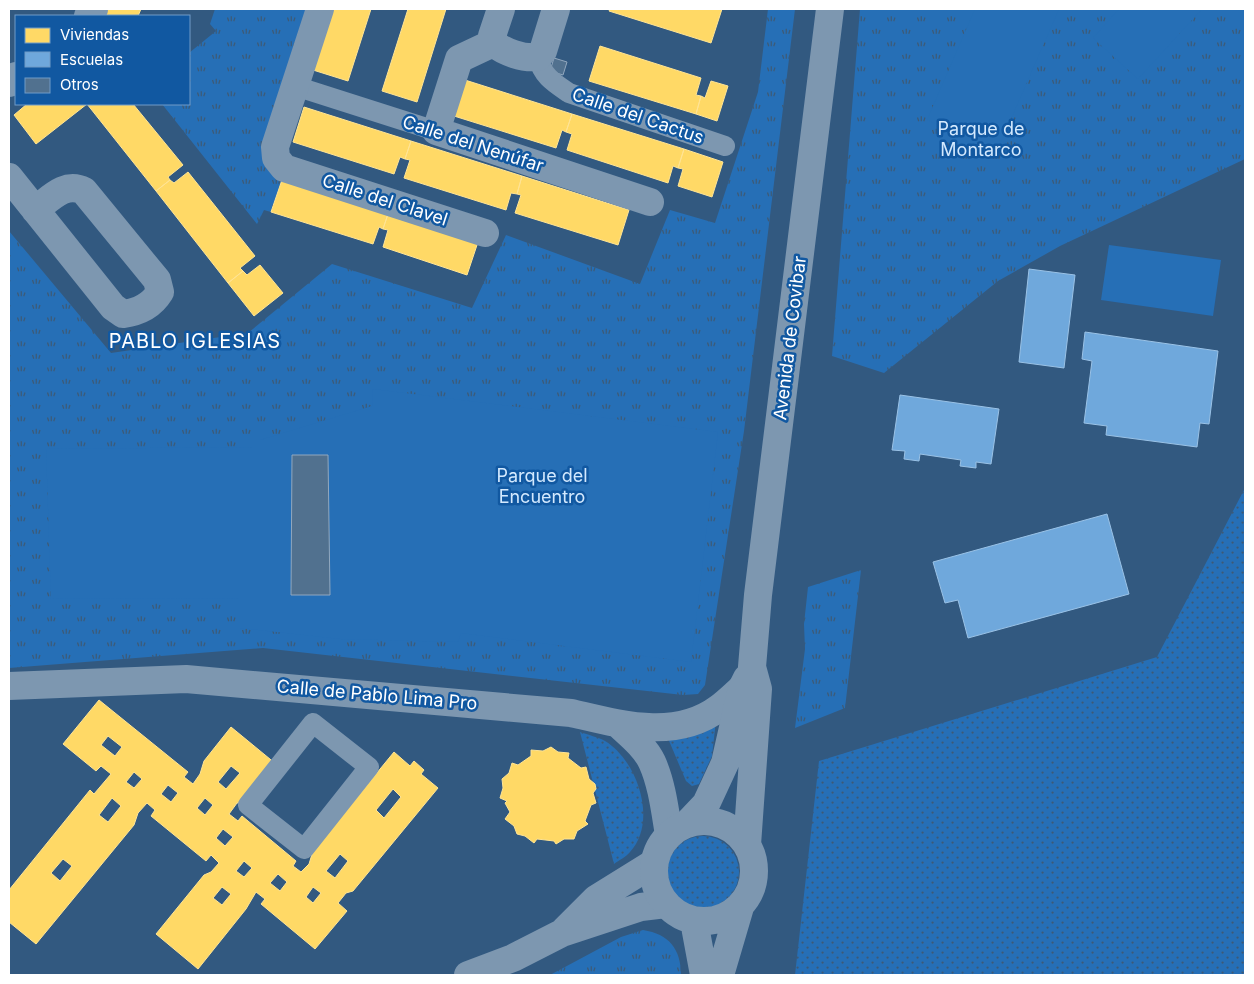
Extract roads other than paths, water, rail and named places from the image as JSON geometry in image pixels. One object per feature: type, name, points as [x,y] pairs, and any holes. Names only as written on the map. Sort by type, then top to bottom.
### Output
[{"type":"street","points":[[295,86],[320,9]]},
{"type":"street","points":[[501,9],[492,36],[493,43],[500,49],[530,58],[538,58],[543,51],[556,9]]},
{"type":"street","name":"Avenida de Covibar","points":[[679,829],[706,804],[725,763],[747,678],[830,9]]},
{"type":"street","points":[[436,131],[459,59],[493,43]]},
{"type":"street","name":"Calle del Cactus","points":[[538,58],[540,69],[548,79],[569,93],[725,146]]},
{"type":"street","name":"Calle del Nenúfar","points":[[295,86],[650,202]]},
{"type":"street","name":"Calle del Clavel","points":[[295,86],[275,147],[276,158],[284,168],[485,233]]},
{"type":"street","points":[[75,186],[84,191],[157,280],[160,292],[155,301],[135,312],[123,314],[113,307],[18,193],[75,186]]},
{"type":"street","points":[[618,724],[656,728],[682,726],[718,710],[747,678]]},
{"type":"street","name":"Avenida de Covibar","points":[[747,678],[758,689],[747,845]]},
{"type":"street","name":"Calle de Pablo Lima Pro","points":[[9,686],[186,680],[571,713],[618,724],[636,740],[652,761],[662,798],[679,829]]},
{"type":"street","points":[[313,723],[369,767],[304,849],[248,805],[313,723]]},
{"type":"street","points":[[720,975],[740,907],[749,893],[754,877],[753,860],[747,845],[736,832],[721,824],[705,821],[679,829],[659,848],[654,864],[654,878],[658,892],[666,904],[679,914],[694,920],[710,921],[726,916],[740,907]]},
{"type":"street","points":[[562,933],[596,899],[654,864]]},
{"type":"street","points":[[468,975],[513,958],[562,933],[641,908],[666,904]]},
{"type":"street","points":[[694,920],[704,975]]},
{"type":"district","name":"PABLO IGLESIAS","points":[[195,341]]},
{"type":"park label","name":"Parque de Montarco","points":[[981,139]]},
{"type":"park label","name":"Parque del Encuentro","points":[[542,486]]}]
